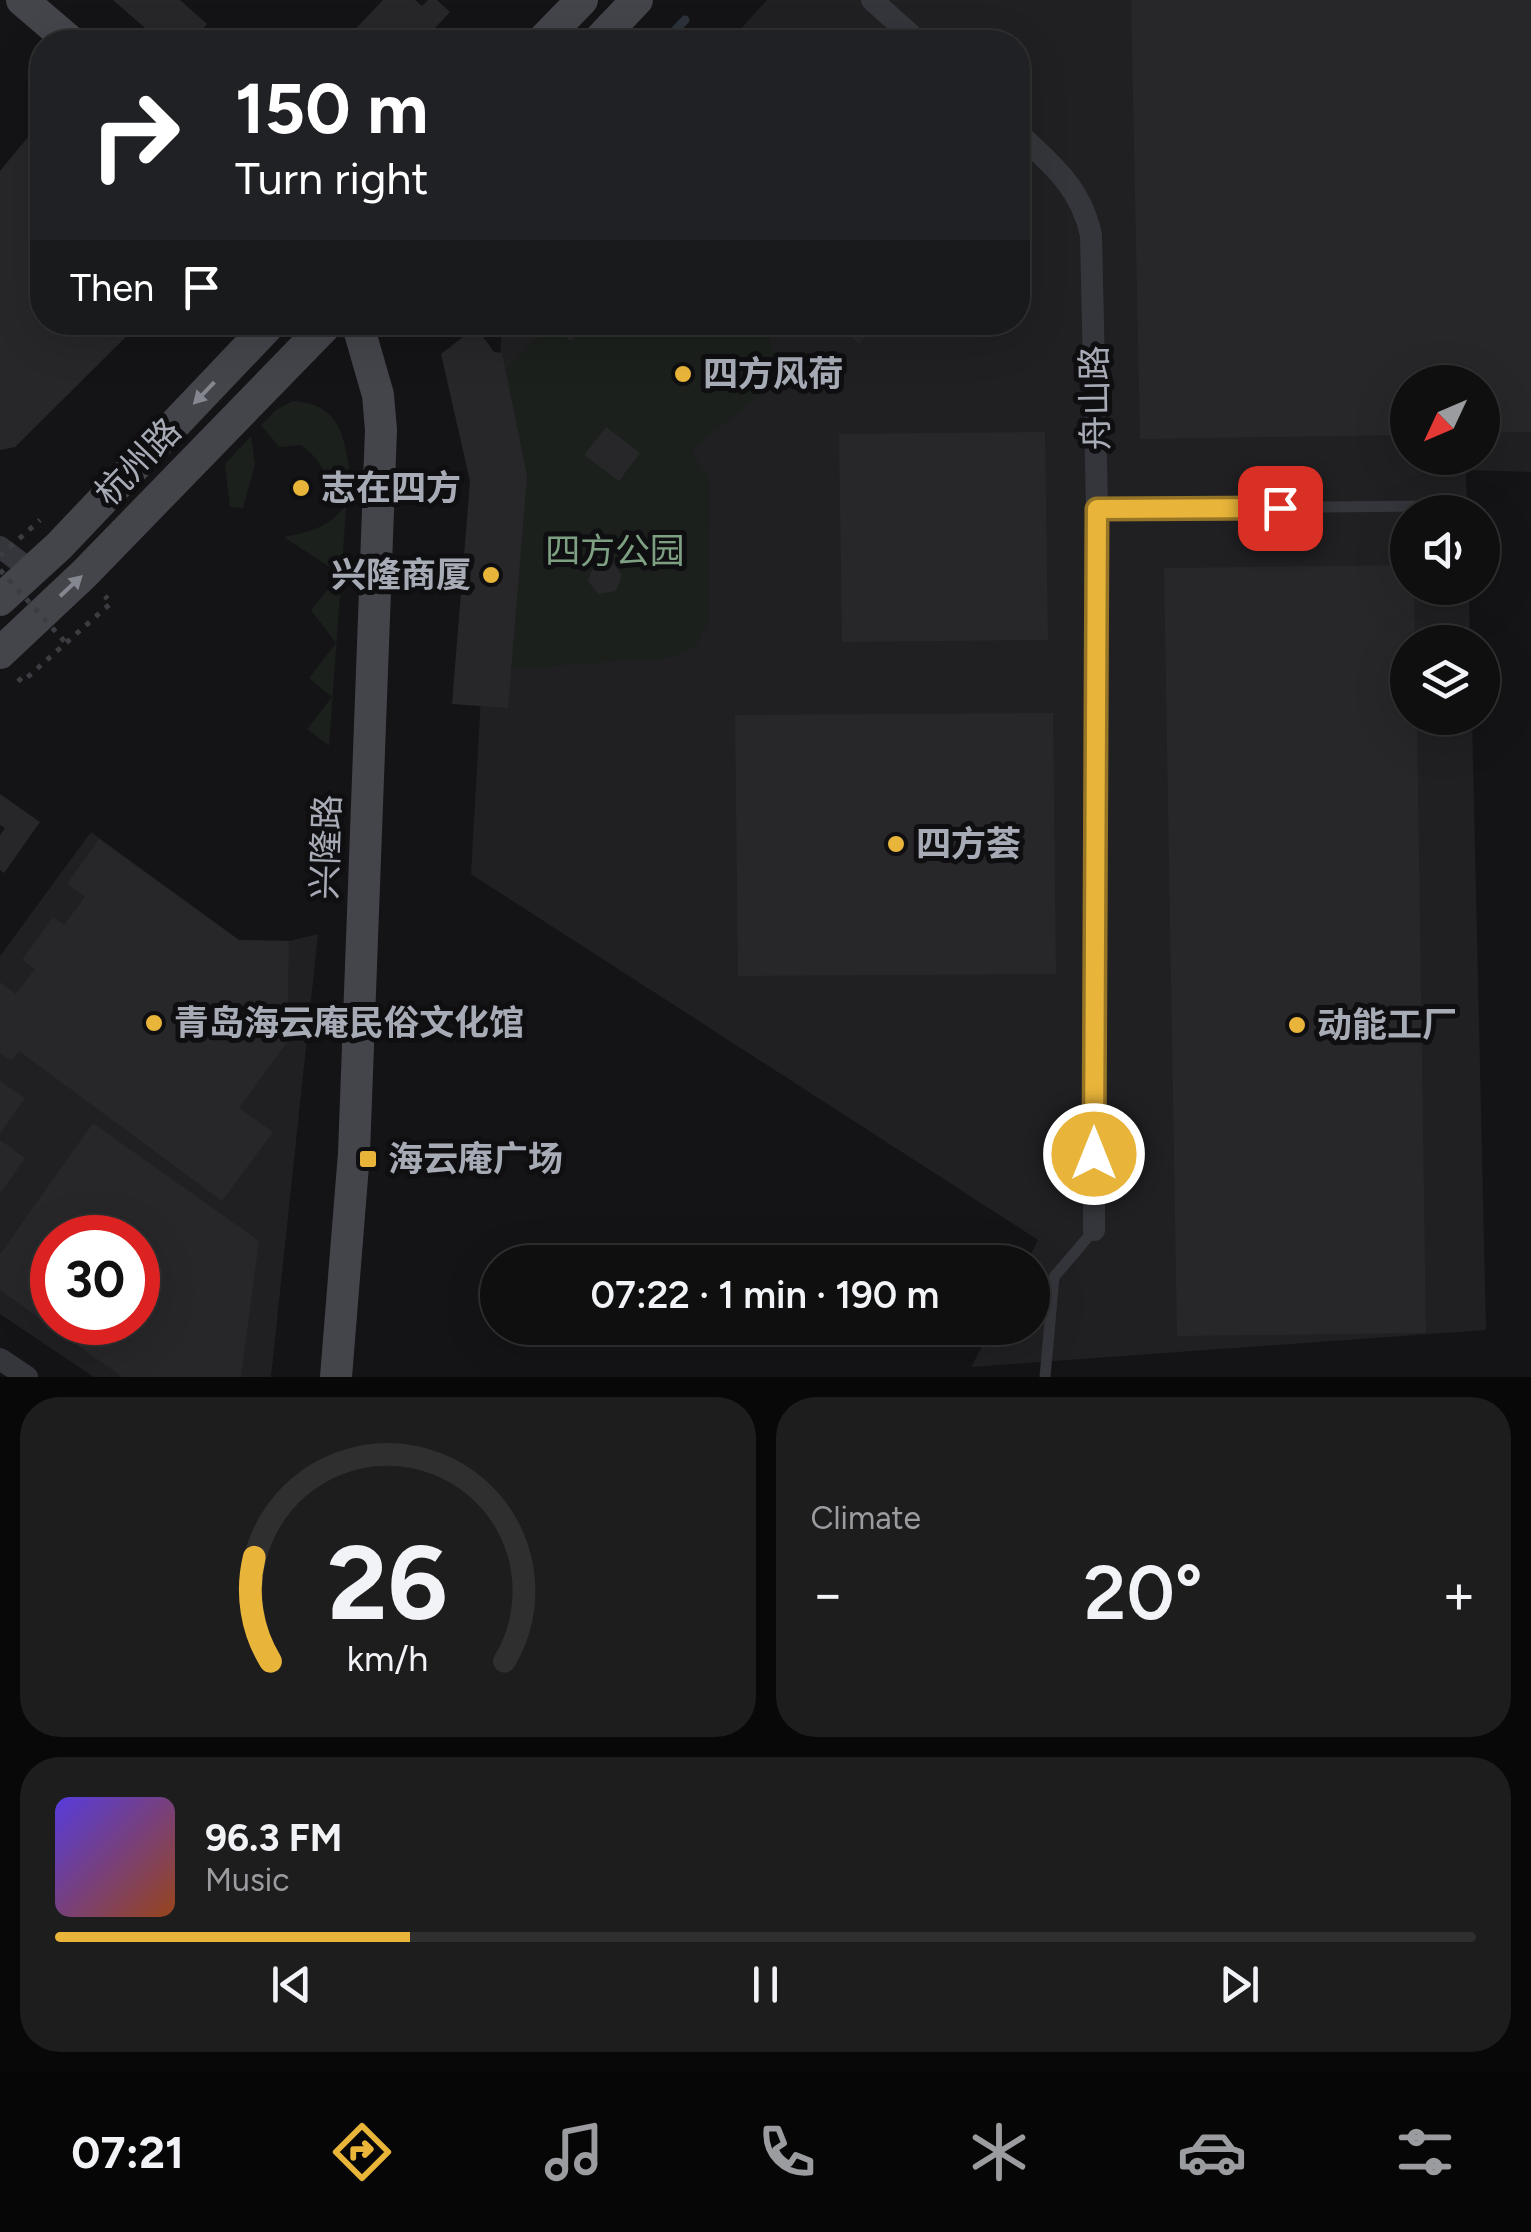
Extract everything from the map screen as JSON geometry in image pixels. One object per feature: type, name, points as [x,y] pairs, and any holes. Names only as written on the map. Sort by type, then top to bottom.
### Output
[{"type":"main road","points":[[22,0],[57,30]]},
{"type":"main road","points":[[553,30],[582,0]]},
{"type":"main road","points":[[609,30],[638,0]]},
{"type":"main road","name":"杭州路","points":[[0,600],[16,570],[259,335]]},
{"type":"main road","name":"杭州路","points":[[0,653],[84,574],[315,335]]},
{"type":"main road","name":"兴隆路","points":[[336,1377],[354,1154],[381,430],[378,395],[362,335]]},
{"type":"street","points":[[872,0],[906,30]]},
{"type":"street","name":"舟山路","points":[[1030,144],[1064,175],[1076,193],[1092,235],[1097,509],[1094,1230]]},
{"type":"street","points":[[0,547],[16,570]]},
{"type":"street","points":[[0,1359],[27,1377]]},
{"type":"lane","points":[[1097,509],[1390,506]]},
{"type":"lane","points":[[1045,1377],[1054,1277],[1094,1230]]},
{"type":"path","points":[[0,556],[40,520]]},
{"type":"path","points":[[16,570],[66,643]]},
{"type":"path","points":[[22,682],[111,603]]},
{"type":"shaded area","points":[[767,0],[1531,0],[1531,472],[1500,471],[1500,365],[1390,365],[1390,475],[1466,475],[1467,495],[1390,495],[1390,605],[1469,605],[1470,625],[1390,625],[1390,735],[1472,735],[1486,1330],[971,1367],[983,1345],[1050,1345],[1050,1245],[1036,1245],[1038,1240],[471,874],[501,335],[1030,335],[1030,30],[740,30]]},
{"type":"shaded area","points":[[91,832],[239,940],[289,941],[318,934],[271,1377],[94,1377],[46,1345],[160,1345],[160,1215],[30,1215],[30,1334],[0,1314],[0,956]]},
{"type":"green space","name":"四方公园","points":[[541,335],[565,335],[571,340],[576,335],[768,335],[782,377],[692,450],[710,482],[709,622],[697,644],[677,657],[511,669],[527,476],[505,369]]},
{"type":"green space","points":[[293,401],[319,407],[335,421],[349,468],[329,746],[307,729],[332,697],[309,678],[336,643],[311,610],[340,574],[284,537],[317,528],[344,508],[311,453],[301,445],[279,447],[261,425]]},
{"type":"green space","points":[[251,436],[255,464],[243,508],[230,507],[225,464]]},
{"type":"building","points":[[113,0],[180,0],[207,24],[202,30],[147,30]]},
{"type":"building","points":[[383,0],[415,0],[422,6],[428,0],[437,0],[450,12],[433,30],[354,30]]},
{"type":"building","points":[[1131,0],[1531,0],[1531,432],[1500,433],[1500,365],[1390,365],[1390,435],[1140,439]]},
{"type":"building","points":[[30,135],[30,335],[128,335],[15,447],[0,450],[0,171]]},
{"type":"building","name":"兴隆商厦","points":[[466,335],[482,335],[494,352],[502,353],[527,476],[508,708],[452,704],[470,481],[441,354]]},
{"type":"building","points":[[849,335],[867,335],[859,344]]},
{"type":"building","points":[[606,427],[640,453],[619,481],[584,455]]},
{"type":"building","points":[[1045,432],[1048,640],[842,642],[839,434]]},
{"type":"building","points":[[612,561],[622,575],[616,591],[598,594],[588,581],[594,565]]},
{"type":"building","name":"动能工厂","points":[[1390,565],[1390,605],[1414,605],[1415,625],[1390,625],[1390,735],[1417,735],[1426,1333],[1177,1336],[1164,568]]},
{"type":"building","name":"四方荟","points":[[1053,713],[1056,974],[738,976],[735,715]]},
{"type":"building","points":[[0,794],[40,822],[4,873],[0,870],[0,835],[5,828],[0,825]]},
{"type":"building","points":[[99,839],[239,940],[289,941],[287,1042],[239,1108],[273,1132],[222,1201],[19,1051],[11,1061],[0,1053],[0,982],[16,994],[35,969],[22,960],[53,917],[64,925],[85,897],[67,884]]},
{"type":"building","points":[[0,1081],[25,1098],[0,1134]]},
{"type":"building","points":[[93,1123],[259,1241],[241,1377],[122,1377],[77,1345],[160,1345],[160,1215],[30,1215],[30,1311],[0,1290],[0,1254]]},
{"type":"building","points":[[0,1140],[25,1158],[0,1194]]},
{"type":"waterway","points":[[675,30],[685,20]]},
{"type":"place","name":"四方风荷","points":[[683,374]]},
{"type":"place","name":"志在四方","points":[[301,488]]},
{"type":"place","name":"兴隆商厦","points":[[491,575]]},
{"type":"place","name":"四方荟","points":[[896,844]]},
{"type":"place","name":"青岛海云庵民俗文化馆","points":[[154,1023]]},
{"type":"place","name":"动能工厂","points":[[1297,1025]]},
{"type":"place","name":"海云庵广场","points":[[368,1159]]},
{"type":"route","points":[[1094,1154],[1097,509],[1280,508]]}]
